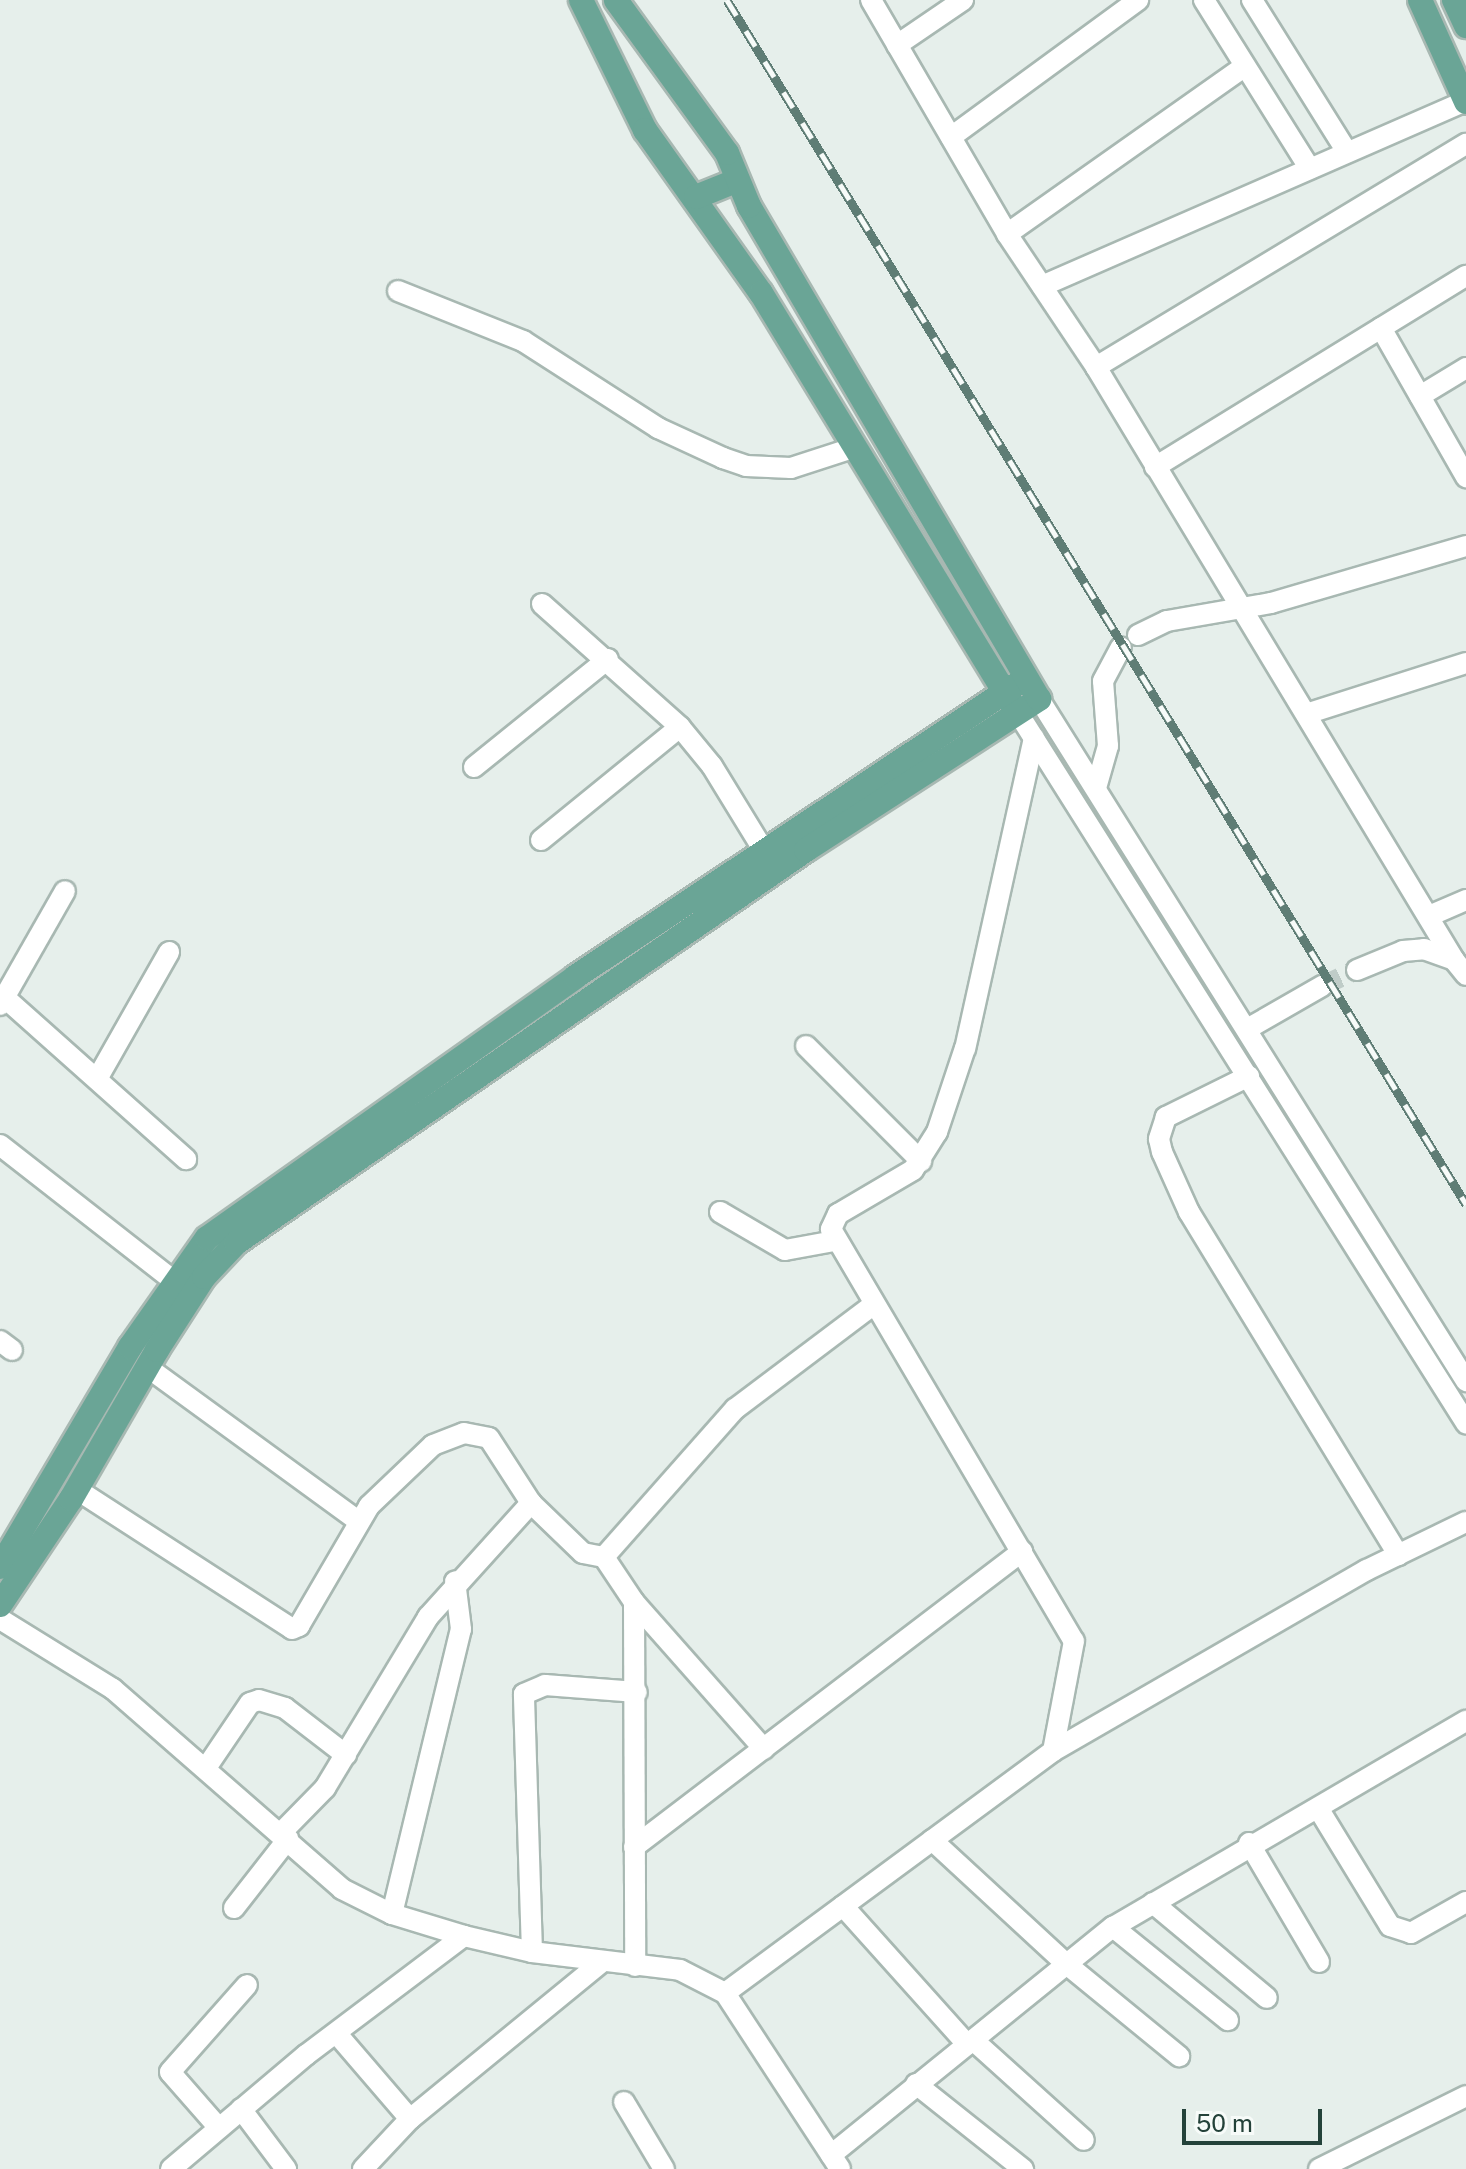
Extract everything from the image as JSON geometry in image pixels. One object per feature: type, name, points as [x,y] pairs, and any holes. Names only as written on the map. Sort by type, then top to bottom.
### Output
[{"type":"main road","points":[[581,0],[645,130],[696,197],[856,447],[1011,702]]},
{"type":"main road","points":[[0,1605],[76,1489],[204,1277],[236,1243],[780,868],[1032,688],[841,366],[738,180],[727,153],[616,0]]},
{"type":"main road","points":[[1420,0],[1466,102]]},
{"type":"main road","points":[[1454,0],[1466,26]]},
{"type":"main road","points":[[628,94],[666,73]]},
{"type":"main road","points":[[696,197],[738,180]]},
{"type":"main road","points":[[0,1567],[173,1280],[207,1238],[246,1206],[764,851],[1011,702]]},
{"type":"street","points":[[871,0],[1007,234],[1096,367],[1239,609],[1460,967]]},
{"type":"street","points":[[897,45],[963,0]]},
{"type":"street","points":[[951,137],[1138,0]]},
{"type":"street","points":[[1204,0],[1310,169]]},
{"type":"street","points":[[1252,0],[1347,152]]},
{"type":"street","points":[[1007,234],[1245,66]]},
{"type":"street","points":[[1042,286],[1466,102]]},
{"type":"street","points":[[1096,367],[1466,144]]},
{"type":"street","points":[[1155,467],[1466,276]]},
{"type":"street","points":[[398,291],[523,341],[658,428],[746,466],[791,468],[856,447]]},
{"type":"street","points":[[1381,328],[1466,477]]},
{"type":"street","points":[[1420,396],[1466,368]]},
{"type":"street","points":[[1138,635],[1167,621],[1239,609],[1466,546]]},
{"type":"street","points":[[542,604],[608,659],[680,727],[712,766],[764,851]]},
{"type":"street","points":[[1096,788],[1108,746],[1103,681],[1121,647]]},
{"type":"street","points":[[474,767],[608,659]]},
{"type":"street","points":[[1306,714],[1466,663]]},
{"type":"street","points":[[1032,688],[1249,1028],[1466,1381]]},
{"type":"street","points":[[1011,702],[1466,1423]]},
{"type":"street","points":[[541,840],[680,727]]},
{"type":"street","points":[[1034,738],[957,1077],[921,1161],[900,1180],[838,1214],[831,1229],[834,1241],[1074,1641],[1076,1653],[1059,1699],[1053,1751]]},
{"type":"street","points":[[65,891],[2,1001],[97,1079],[186,1159]]},
{"type":"street","points":[[1429,916],[1466,900]]},
{"type":"street","points":[[1357,970],[1403,951],[1424,949],[1460,967]]},
{"type":"street","points":[[97,1079],[169,952]]},
{"type":"street","points":[[1249,1028],[1322,986]]},
{"type":"street","points":[[806,1046],[921,1161]]},
{"type":"street","points":[[1249,1076],[1166,1117],[1159,1139],[1162,1152],[1189,1212],[1398,1555]]},
{"type":"street","points":[[0,1145],[173,1280]]},
{"type":"street","points":[[720,1212],[785,1250],[834,1241]]},
{"type":"street","points":[[604,1557],[735,1409],[873,1305]]},
{"type":"street","points":[[147,1367],[358,1521]]},
{"type":"street","points":[[76,1489],[292,1629],[299,1626],[358,1521],[387,1486],[433,1445],[464,1433],[489,1438],[531,1503],[583,1553],[604,1557],[634,1602],[764,1749]]},
{"type":"street","points":[[234,1908],[346,1755],[428,1617],[455,1581],[531,1503]]},
{"type":"street","points":[[725,1993],[1053,1751],[1184,1672],[1398,1555],[1466,1522]]},
{"type":"street","points":[[634,1847],[1022,1551]]},
{"type":"street","points":[[392,1914],[461,1629],[455,1581]]},
{"type":"street","points":[[634,1602],[637,1692],[635,1966]]},
{"type":"street","points":[[0,1619],[113,1689],[285,1836],[342,1889],[392,1914],[464,1936],[532,1952],[680,1970],[725,1993],[836,2165],[916,2084],[1064,1962],[1113,1927],[1249,1843],[1318,1808],[1466,1721]]},
{"type":"street","points":[[532,1952],[524,1694],[533,1685],[637,1692]]},
{"type":"street","points":[[206,1768],[245,1710],[259,1700],[285,1708],[346,1755]]},
{"type":"street","points":[[1318,1808],[1390,1926],[1411,1933],[1466,1902]]},
{"type":"street","points":[[932,1840],[1064,1962],[1179,2056]]},
{"type":"street","points":[[1249,1843],[1319,1962]]},
{"type":"street","points":[[1153,1903],[1267,1998]]},
{"type":"street","points":[[843,1906],[970,2042],[1084,2140]]},
{"type":"street","points":[[1113,1927],[1228,2020]]},
{"type":"street","points":[[171,2169],[241,2109],[464,1936]]},
{"type":"street","points":[[363,2169],[410,2119],[603,1961]]},
{"type":"street","points":[[219,2128],[170,2072],[247,1985]]},
{"type":"street","points":[[337,2034],[410,2119]]},
{"type":"street","points":[[916,2084],[1023,2169]]},
{"type":"street","points":[[1319,2169],[1466,2096]]},
{"type":"street","points":[[624,2102],[659,2167]]},
{"type":"street","points":[[241,2109],[286,2169]]},
{"type":"tunnel","points":[[1322,986],[1357,970]]},
{"type":"railway","points":[[727,0],[1466,1204]]}]
